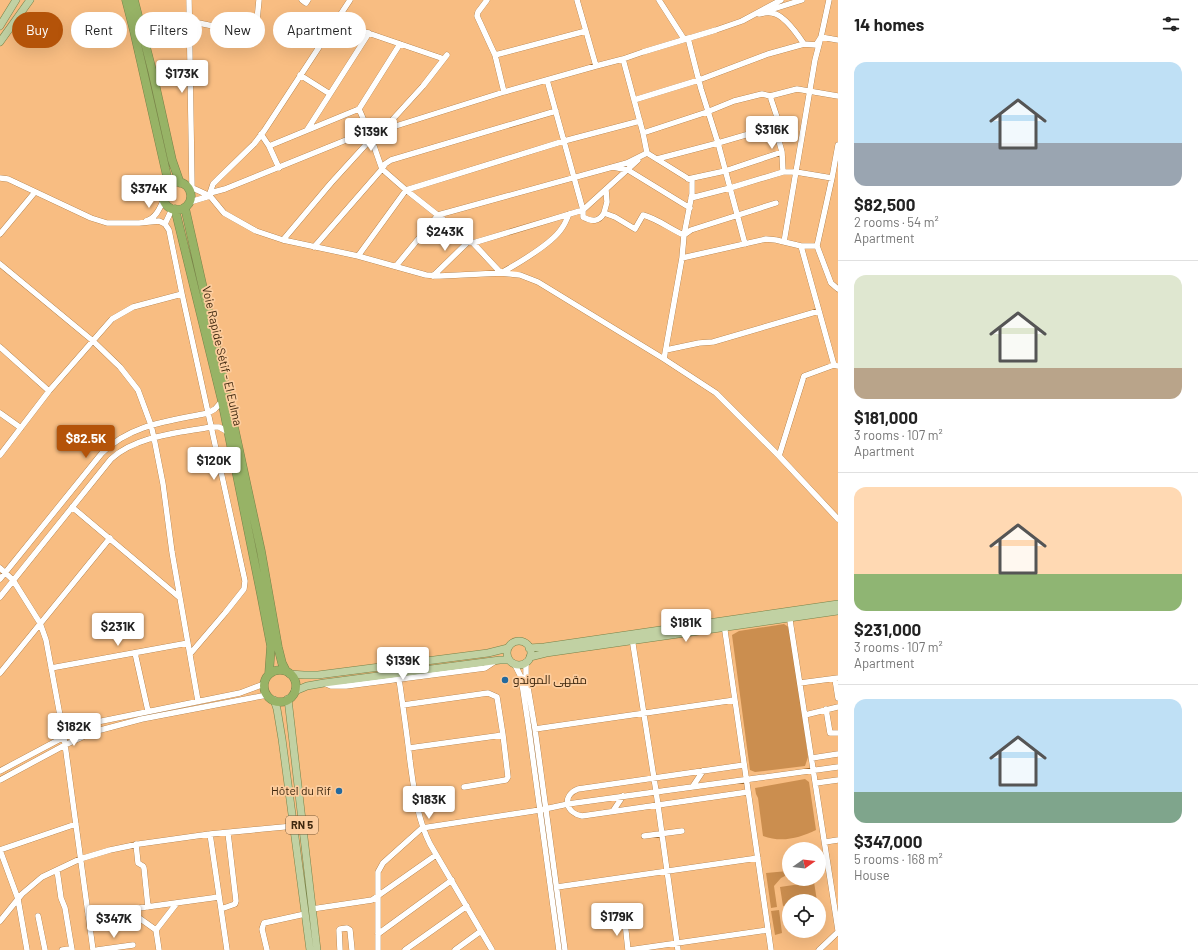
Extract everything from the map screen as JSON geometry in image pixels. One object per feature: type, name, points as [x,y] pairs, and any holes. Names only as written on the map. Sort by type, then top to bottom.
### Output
[{"type":"highway","points":[[126,0],[169,185]]},
{"type":"highway","points":[[134,0],[152,70],[172,160],[190,192],[187,205],[174,209],[165,203],[165,190],[169,185]]},
{"type":"highway","points":[[169,185],[185,185]]},
{"type":"highway","name":"Voie Rapide Sétif - El Eulma","points":[[187,205],[260,551],[278,647],[282,663],[288,672]]},
{"type":"highway","name":"Voie Rapide Sétif - El Eulma","points":[[174,209],[222,401],[268,628],[271,646],[269,674]]},
{"type":"highway","points":[[277,670],[288,672],[295,681],[295,691],[293,695],[288,699],[279,702],[270,698],[264,684],[269,674],[277,670]]},
{"type":"main road","points":[[0,26],[16,0]]},
{"type":"main road","points":[[0,42],[30,0]]},
{"type":"main road","points":[[529,648],[632,637],[724,624],[789,614],[838,604]]},
{"type":"main road","points":[[789,614],[838,611]]},
{"type":"main road","points":[[295,691],[307,686],[324,683],[497,660],[520,664],[528,659],[546,653],[632,637]]},
{"type":"main road","points":[[512,662],[507,654],[508,648],[513,642],[519,641],[526,643],[529,648],[528,659]]},
{"type":"main road","points":[[288,672],[311,675],[326,674],[488,653],[508,648]]},
{"type":"main road","name":"RN 5","points":[[270,698],[277,709],[281,732],[310,950]]},
{"type":"main road","name":"RN 5","points":[[288,699],[317,950]]},
{"type":"street","points":[[189,0],[189,12]]},
{"type":"street","points":[[258,12],[259,0]]},
{"type":"street","points":[[302,0],[306,3],[308,0]]},
{"type":"street","points":[[342,12],[350,0]]},
{"type":"street","points":[[487,0],[478,12],[477,16],[495,56],[504,92]]},
{"type":"street","points":[[577,0],[596,66]]},
{"type":"street","points":[[659,0],[686,39],[707,112],[718,143],[745,244]]},
{"type":"street","points":[[187,205],[351,138],[371,135],[504,92],[623,59],[686,39],[742,21],[781,0]]},
{"type":"street","points":[[757,14],[802,0]]},
{"type":"street","points":[[784,242],[814,60],[829,0]]},
{"type":"street","points":[[757,14],[768,12],[778,14],[804,44]]},
{"type":"street","points":[[495,56],[586,30]]},
{"type":"street","points":[[366,32],[445,57],[423,86],[383,130]]},
{"type":"street","points":[[306,130],[369,33]]},
{"type":"street","points":[[821,36],[838,40]]},
{"type":"street","points":[[634,100],[699,80],[768,54],[804,44],[816,45],[821,36]]},
{"type":"street","points":[[269,146],[359,109],[400,44]]},
{"type":"street","points":[[188,48],[185,185],[210,195],[224,213],[256,231],[283,240],[358,256],[433,276],[501,273],[520,275],[538,282],[664,358],[716,393],[779,456],[838,519]]},
{"type":"street","points":[[210,195],[213,184],[254,144],[319,48]]},
{"type":"street","points":[[623,59],[647,153],[692,181],[693,186],[664,358]]},
{"type":"street","points":[[300,76],[330,94]]},
{"type":"street","points":[[547,80],[583,210],[583,217],[596,220],[601,218],[607,202],[606,190]]},
{"type":"street","points":[[643,133],[707,112],[734,101],[762,94],[770,96],[797,89],[838,96]]},
{"type":"street","points":[[770,96],[782,152],[783,172]]},
{"type":"street","points":[[359,109],[371,135],[382,169],[471,242],[501,273]]},
{"type":"street","points":[[314,247],[385,164],[391,160],[556,111]]},
{"type":"street","points":[[358,256],[406,190],[564,141],[640,121]]},
{"type":"street","points":[[657,159],[790,122]]},
{"type":"street","points":[[261,134],[269,146],[279,168]]},
{"type":"street","points":[[283,240],[371,135]]},
{"type":"street","points":[[838,145],[817,246],[831,283],[838,289]]},
{"type":"street","points":[[688,179],[725,171],[782,152]]},
{"type":"street","points":[[433,276],[471,242],[583,210],[647,153]]},
{"type":"street","points":[[396,266],[438,215],[627,163],[640,158]]},
{"type":"street","points":[[611,167],[628,170],[690,208]]},
{"type":"street","points":[[691,198],[783,172],[796,172],[832,178]]},
{"type":"street","points":[[0,178],[8,179],[91,218],[107,223],[139,223],[159,221],[165,224],[169,230],[245,581],[244,589],[190,654]]},
{"type":"street","points":[[0,234],[35,192]]},
{"type":"street","points":[[139,223],[151,220],[157,214],[164,199]]},
{"type":"street","points":[[684,235],[690,230],[776,203]]},
{"type":"street","points":[[165,224],[174,209]]},
{"type":"street","points":[[604,213],[615,217],[635,229],[643,215],[652,217],[684,235]]},
{"type":"street","points":[[501,273],[522,262],[551,239],[561,229],[569,214]]},
{"type":"street","points":[[682,258],[766,239],[801,246],[817,246]]},
{"type":"street","points":[[779,456],[804,376],[836,365],[801,246]]},
{"type":"street","points":[[0,264],[93,340],[120,367],[138,390],[151,425],[163,484],[172,552],[198,701]]},
{"type":"street","points":[[0,455],[49,391],[112,319],[133,307],[182,294]]},
{"type":"street","points":[[666,350],[699,343],[713,342],[819,311]]},
{"type":"street","points":[[0,347],[49,391]]},
{"type":"street","points":[[0,579],[102,453],[122,437],[137,429],[208,413],[215,409],[222,401]]},
{"type":"street","points":[[0,413],[21,428]]},
{"type":"street","points":[[0,597],[116,454],[135,443],[154,438],[211,427],[219,427],[228,432]]},
{"type":"street","points":[[72,507],[180,598]]},
{"type":"street","points":[[0,673],[110,538]]},
{"type":"street","points":[[0,568],[13,580],[40,623],[46,640],[64,737],[93,950]]},
{"type":"street","points":[[789,614],[825,842],[838,840]]},
{"type":"street","points":[[724,624],[771,950]]},
{"type":"street","points":[[632,637],[678,947]]},
{"type":"street","points":[[51,668],[188,643]]},
{"type":"street","points":[[135,653],[148,711]]},
{"type":"street","points":[[528,659],[526,676],[535,729],[559,950]]},
{"type":"street","points":[[324,683],[331,686],[346,686],[485,668],[497,660]]},
{"type":"street","points":[[512,662],[521,681],[557,887],[565,950]]},
{"type":"street","points":[[399,679],[418,814],[422,828],[436,855],[492,950]]},
{"type":"street","points":[[800,683],[836,679],[838,698]]},
{"type":"street","points":[[0,771],[64,737],[97,722],[240,693],[264,684]]},
{"type":"street","points":[[403,705],[488,693],[497,697],[509,773],[506,780],[464,787]]},
{"type":"street","points":[[0,780],[65,744],[93,732],[142,719],[270,698]]},
{"type":"street","points":[[535,729],[735,700]]},
{"type":"street","points":[[805,714],[838,707]]},
{"type":"street","points":[[826,710],[830,734],[838,733]]},
{"type":"street","points":[[408,748],[503,734]]},
{"type":"street","points":[[812,758],[838,754]]},
{"type":"street","points":[[744,765],[578,789],[570,794],[568,797],[568,804],[572,812],[582,816],[748,792]]},
{"type":"street","points":[[378,950],[378,872],[380,868],[416,832],[422,828],[568,804],[814,769],[838,767]]},
{"type":"street","points":[[693,786],[703,771]]},
{"type":"street","points":[[816,783],[838,780]]},
{"type":"street","points":[[613,811],[623,796]]},
{"type":"street","points":[[27,950],[18,899],[0,850],[76,824]]},
{"type":"street","points":[[0,921],[22,894],[42,877],[80,859],[136,844],[210,834],[294,826]]},
{"type":"street","points":[[644,836],[682,830]]},
{"type":"street","points":[[221,909],[232,906],[236,901],[228,833]]},
{"type":"street","points":[[210,834],[227,950]]},
{"type":"street","points":[[136,844],[138,863],[144,868],[148,907]]},
{"type":"street","points":[[824,949],[838,931],[826,849]]},
{"type":"street","points":[[312,909],[372,900],[436,855]]},
{"type":"street","points":[[557,887],[758,858]]},
{"type":"street","points":[[57,870],[61,898],[65,908],[72,949],[62,950]]},
{"type":"street","points":[[378,934],[452,880]]},
{"type":"street","points":[[88,915],[219,897]]},
{"type":"street","points":[[158,950],[156,930],[177,903]]},
{"type":"street","points":[[405,950],[467,906]]},
{"type":"street","points":[[128,910],[156,930]]},
{"type":"street","points":[[267,950],[262,929],[264,923],[305,914]]},
{"type":"street","points":[[38,916],[45,950]]},
{"type":"street","points":[[625,922],[628,950],[678,947],[768,930]]},
{"type":"street","points":[[340,950],[339,930],[347,928],[350,930],[352,950]]},
{"type":"street","points":[[455,950],[481,931]]},
{"type":"street","points":[[97,950],[133,945]]},
{"type":"shaded area","points":[[784,624],[790,628],[808,757],[805,766],[755,772],[750,770],[732,635],[739,631]]},
{"type":"shaded area","points":[[805,779],[809,782],[816,830],[790,839],[777,839],[763,836],[758,798],[755,788]]},
{"type":"shaded area","points":[[782,872],[782,878],[774,886],[777,907],[771,908],[766,873]]},
{"type":"shaded area","points":[[815,886],[816,894],[782,894],[782,900],[780,887]]},
{"type":"shaded area","points":[[779,910],[782,933],[775,935],[771,911]]},
{"type":"place","name":"مقهى الموندو","points":[[505,680]]},
{"type":"place","name":"Hôtel du Rif","points":[[339,791]]}]
